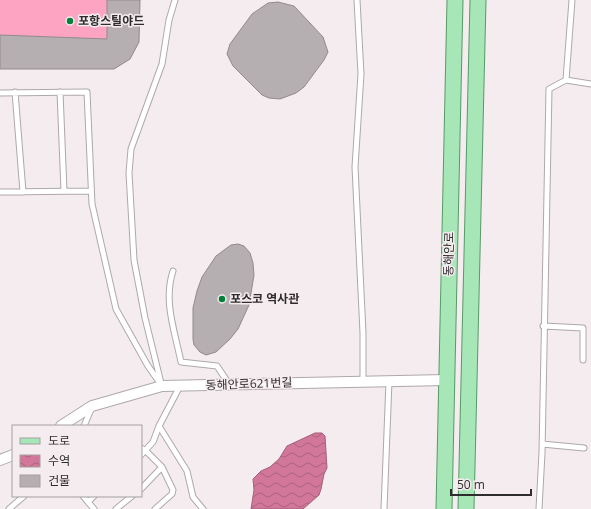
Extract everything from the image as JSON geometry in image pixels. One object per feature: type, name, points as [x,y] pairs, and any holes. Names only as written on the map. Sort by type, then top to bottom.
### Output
[{"type":"main road","name":"동해안로","points":[[444,509],[456,0]]},
{"type":"main road","name":"동해안로","points":[[466,509],[478,0]]},
{"type":"street","name":"동해안로621번길","points":[[63,425],[92,406],[162,386],[363,380],[446,380]]},
{"type":"street","points":[[0,460],[12,455]]},
{"type":"lane","points":[[162,386],[145,318],[134,260],[128,174],[131,149],[162,64],[169,20],[175,0]]},
{"type":"lane","points":[[357,0],[361,74],[355,167],[363,333],[363,380]]},
{"type":"lane","points":[[566,80],[572,0]]},
{"type":"lane","points":[[538,509],[542,444],[543,326],[549,89],[566,80],[591,84]]},
{"type":"lane","points":[[15,92],[23,192]]},
{"type":"lane","points":[[60,92],[64,191]]},
{"type":"lane","points":[[0,93],[87,92],[90,191],[116,309],[148,366],[162,386]]},
{"type":"lane","points":[[0,192],[90,191]]},
{"type":"lane","points":[[173,271],[168,284],[168,298],[181,362],[217,366],[229,384]]},
{"type":"lane","points":[[543,326],[584,328],[583,360]]},
{"type":"lane","points":[[384,509],[389,380]]},
{"type":"lane","points":[[155,509],[172,494],[173,490],[162,468],[143,450],[153,442],[159,426],[180,386]]},
{"type":"lane","points":[[84,425],[92,406]]},
{"type":"lane","points":[[159,426],[187,471],[193,497],[203,509]]},
{"type":"lane","points":[[542,444],[584,448]]},
{"type":"lane","points":[[142,488],[162,468]]},
{"type":"lane","points":[[9,509],[23,497]]},
{"type":"lane","points":[[84,497],[94,509]]},
{"type":"lane","points":[[88,502],[93,497]]},
{"type":"lane","points":[[116,509],[131,497]]},
{"type":"shaded area","name":"포항스틸야드","points":[[0,0],[140,0],[139,42],[130,59],[114,69],[0,69]]},
{"type":"water","points":[[315,433],[322,433],[325,436],[327,468],[319,495],[303,509],[251,509],[254,490],[253,479],[261,471],[270,467],[279,459],[287,446]]},
{"type":"building","points":[[107,0],[140,0],[139,42],[130,59],[114,69],[0,69],[0,35],[107,39]]},
{"type":"building","points":[[278,2],[294,6],[323,37],[328,52],[324,60],[304,87],[296,93],[280,99],[269,98],[262,95],[233,66],[227,54],[230,44],[252,14],[268,3]]},
{"type":"building","points":[[238,244],[244,246],[250,253],[253,263],[254,275],[249,305],[238,329],[230,339],[216,352],[206,355],[200,352],[194,345],[193,339],[193,308],[197,291],[202,277],[216,256],[231,245]]},
{"type":"place","name":"포항스틸야드","points":[[70,21]]},
{"type":"place","name":"포스코 역사관","points":[[222,299]]}]
